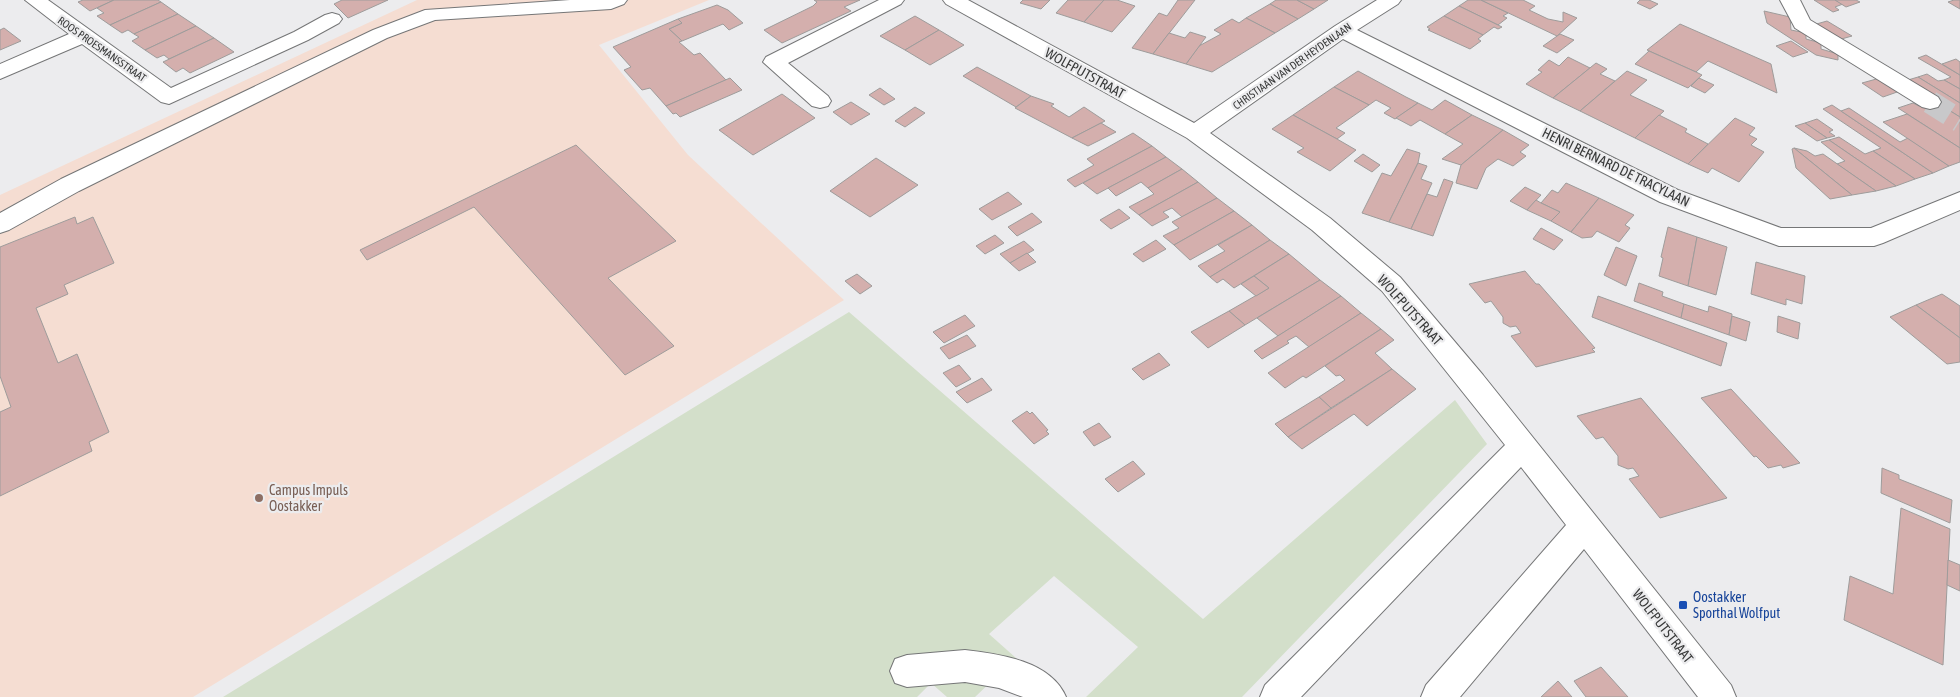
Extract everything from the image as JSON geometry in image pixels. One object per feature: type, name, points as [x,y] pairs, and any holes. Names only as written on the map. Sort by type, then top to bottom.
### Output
[{"type":"street","name":"ROOS PROESMANSSTRAAT","points":[[34,0],[170,97],[301,36],[332,19]]},
{"type":"street","points":[[0,224],[70,185],[371,38],[432,14],[520,10],[611,3],[618,0]]},
{"type":"street","points":[[820,101],[774,62],[894,0]]},
{"type":"street","name":"WOLFPUTSTRAAT","points":[[953,0],[1194,133],[1320,224],[1391,284],[1522,446],[1719,697]]},
{"type":"street","name":"CHRISTIAAN VAN DER HEYDENLAAN","points":[[1194,133],[1342,30],[1391,0]]},
{"type":"street","points":[[1790,0],[1802,24],[1930,102]]},
{"type":"street","name":"HENRI BERNARD DE TRACYLAAN","points":[[1342,30],[1669,196],[1779,237],[1874,237],[1960,200]]},
{"type":"street","points":[[0,72],[82,36]]},
{"type":"street","points":[[1277,697],[1522,446]]},
{"type":"street","points":[[1438,697],[1585,526]]},
{"type":"street","points":[[907,671],[964,666],[992,671],[1011,675],[1044,689],[1050,697]]},
{"type":"shaded area","name":"Campus Impuls Oostakker","points":[[417,0],[709,0],[599,45],[688,155],[844,300],[193,697],[0,697],[0,195]]},
{"type":"green space","points":[[849,312],[1203,619],[1455,400],[1487,444],[1242,697],[1086,697],[1138,647],[1054,576],[989,634],[1016,658],[975,697],[947,697],[931,683],[917,697],[223,697]]},
{"type":"building","points":[[83,0],[114,0],[90,11],[78,2]]},
{"type":"building","points":[[114,0],[158,0],[161,2],[110,25],[97,16],[104,13],[97,8]]},
{"type":"building","points":[[342,0],[388,0],[348,18],[334,4]]},
{"type":"building","points":[[814,0],[860,0],[844,7],[851,11],[782,43],[764,30],[813,6],[817,2]]},
{"type":"building","points":[[1023,0],[1050,0],[1041,9],[1020,3]]},
{"type":"building","points":[[1068,0],[1104,0],[1084,22],[1056,13]]},
{"type":"building","points":[[1104,0],[1117,0],[1135,6],[1112,32],[1084,22]]},
{"type":"building","points":[[1178,0],[1195,0],[1153,54],[1132,48],[1159,13],[1167,16]]},
{"type":"building","points":[[1276,0],[1297,0],[1314,9],[1298,19],[1270,4]]},
{"type":"building","points":[[1297,0],[1328,0],[1314,9]]},
{"type":"building","points":[[1468,0],[1481,0],[1508,13],[1503,16],[1507,18],[1498,25],[1459,6]]},
{"type":"building","points":[[1481,0],[1523,0],[1535,6],[1529,10],[1548,19],[1563,22],[1563,12],[1577,18],[1557,36]]},
{"type":"building","points":[[1640,0],[1649,0],[1658,4],[1650,9],[1637,3]]},
{"type":"building","points":[[1814,0],[1835,0],[1843,4],[1835,7],[1839,10],[1833,12]]},
{"type":"building","points":[[1835,0],[1856,0],[1860,2],[1846,7]]},
{"type":"building","points":[[1960,0],[1960,9],[1948,2]]},
{"type":"building","points":[[161,2],[178,14],[134,34],[128,30],[122,33],[110,25]]},
{"type":"building","points":[[1270,4],[1298,19],[1275,33],[1246,18]]},
{"type":"building","points":[[717,5],[728,10],[743,23],[729,30],[723,24],[682,41],[669,29],[682,23],[678,19]]},
{"type":"building","points":[[1459,6],[1502,27],[1498,29],[1494,27],[1483,35],[1444,16]]},
{"type":"building","points":[[1764,11],[1790,17],[1791,30],[1806,33],[1806,39],[1821,43],[1821,49],[1838,54],[1838,60],[1816,55],[1767,23]]},
{"type":"building","points":[[178,14],[196,26],[145,50],[132,41],[139,37],[134,34]]},
{"type":"building","points":[[915,16],[939,30],[905,50],[880,36]]},
{"type":"building","points":[[1444,16],[1483,35],[1478,39],[1481,41],[1470,49],[1428,30],[1430,29],[1427,27]]},
{"type":"building","points":[[1246,18],[1275,33],[1212,72],[1186,64],[1199,46],[1221,34],[1214,30],[1232,19],[1239,23]]},
{"type":"building","points":[[678,19],[682,23],[669,29],[682,41],[679,42],[694,55],[700,53],[726,80],[666,106],[650,88],[642,90],[624,70],[631,67],[613,47]]},
{"type":"building","points":[[1827,21],[1852,36],[1838,40],[1813,25]]},
{"type":"building","points":[[1680,24],[1771,64],[1777,93],[1708,61],[1696,72],[1647,50]]},
{"type":"building","points":[[196,26],[214,38],[169,59],[164,55],[157,58],[145,50]]},
{"type":"building","points":[[4,28],[21,41],[0,50],[0,30]]},
{"type":"building","points":[[939,30],[964,45],[930,65],[905,50]]},
{"type":"building","points":[[1190,32],[1206,37],[1186,64],[1153,54],[1169,33],[1185,38]]},
{"type":"building","points":[[1560,34],[1574,40],[1557,53],[1543,46]]},
{"type":"building","points":[[214,38],[234,52],[190,73],[183,68],[176,72],[163,62]]},
{"type":"building","points":[[1791,41],[1808,52],[1793,57],[1776,46]]},
{"type":"building","points":[[1649,51],[1702,75],[1688,88],[1635,64]]},
{"type":"building","points":[[1926,55],[1960,75],[1960,89],[1944,80],[1951,77],[1918,58]]},
{"type":"building","points":[[1568,57],[1590,68],[1553,98],[1526,84],[1542,72],[1538,70],[1549,60],[1559,66]]},
{"type":"building","points":[[1956,59],[1960,62],[1960,75],[1942,64]]},
{"type":"building","points":[[1596,63],[1607,69],[1600,74],[1615,81],[1580,111],[1553,98]]},
{"type":"building","points":[[977,67],[1031,96],[1016,107],[963,76]]},
{"type":"building","points":[[1358,71],[1418,103],[1395,119],[1384,113],[1391,108],[1376,100],[1369,105],[1334,87]]},
{"type":"building","points":[[1627,71],[1647,80],[1630,95],[1664,111],[1635,138],[1580,111]]},
{"type":"building","points":[[1927,74],[1938,81],[1944,80],[1960,89],[1960,103],[1918,77]]},
{"type":"building","points":[[1918,77],[1960,103],[1960,117],[1907,84],[1908,80]]},
{"type":"building","points":[[730,78],[742,90],[680,117],[676,113],[673,114],[666,106]]},
{"type":"building","points":[[1699,78],[1714,85],[1705,93],[1691,86]]},
{"type":"building","points":[[1880,78],[1900,91],[1883,97],[1862,83]]},
{"type":"building","points":[[1334,87],[1369,105],[1336,128],[1345,133],[1337,139],[1293,115]]},
{"type":"building","points":[[880,88],[895,99],[884,105],[869,95]]},
{"type":"building","points":[[782,94],[815,118],[753,155],[719,130]]},
{"type":"building","points":[[1031,96],[1054,104],[1051,106],[1069,117],[1084,107],[1105,121],[1072,138],[1015,108]]},
{"type":"building","points":[[1445,100],[1472,115],[1445,134],[1420,120],[1411,126],[1396,118],[1418,103],[1432,110]]},
{"type":"building","points":[[1934,101],[1960,117],[1960,148],[1898,108],[1913,103],[1919,106]]},
{"type":"building","points":[[851,102],[870,114],[851,125],[833,112]]},
{"type":"building","points":[[1832,105],[1933,173],[1915,179],[1873,151],[1881,148],[1823,109]]},
{"type":"building","points":[[915,107],[925,113],[905,127],[895,121]]},
{"type":"building","points":[[1849,108],[1900,142],[1908,138],[1949,166],[1933,173],[1841,111]]},
{"type":"building","points":[[1907,114],[1960,148],[1960,162],[1949,166],[1883,122]]},
{"type":"building","points":[[1293,115],[1356,150],[1330,171],[1297,152],[1304,148],[1272,129]]},
{"type":"building","points":[[1472,115],[1503,130],[1461,165],[1442,159],[1463,144],[1445,134]]},
{"type":"building","points":[[1659,115],[1687,129],[1685,132],[1708,144],[1688,164],[1635,138]]},
{"type":"building","points":[[1735,118],[1755,128],[1749,135],[1757,139],[1751,145],[1764,152],[1739,182],[1712,168],[1708,173],[1688,164]]},
{"type":"building","points":[[1817,119],[1833,130],[1829,132],[1835,136],[1827,138],[1805,123]]},
{"type":"building","points":[[1101,123],[1116,132],[1088,146],[1072,138]]},
{"type":"building","points":[[1805,123],[1827,138],[1817,141],[1795,126]]},
{"type":"building","points":[[1503,130],[1529,145],[1520,152],[1526,156],[1513,166],[1498,159],[1486,168],[1477,189],[1456,183],[1461,165]]},
{"type":"building","points":[[1133,133],[1152,146],[1075,187],[1067,180],[1094,165],[1087,159]]},
{"type":"building","points":[[1839,137],[1865,154],[1873,151],[1915,179],[1896,186],[1829,140]]},
{"type":"building","points":[[1829,140],[1896,186],[1876,191],[1837,164],[1845,161],[1821,142]]},
{"type":"building","points":[[576,145],[676,241],[608,278],[674,346],[625,375],[474,207],[367,260],[360,250]]},
{"type":"building","points":[[1152,146],[1166,157],[1097,194],[1083,183]]},
{"type":"building","points":[[1794,148],[1807,151],[1815,156],[1823,154],[1876,191],[1852,195]]},
{"type":"building","points":[[1794,148],[1852,195],[1830,199],[1796,168],[1792,149]]},
{"type":"building","points":[[1407,149],[1420,153],[1418,163],[1389,222],[1362,213],[1382,173],[1391,176]]},
{"type":"building","points":[[1363,154],[1380,165],[1372,172],[1354,161]]},
{"type":"building","points":[[1166,157],[1182,169],[1148,188],[1141,182],[1116,196],[1108,188]]},
{"type":"building","points":[[876,158],[918,185],[870,217],[830,191]]},
{"type":"building","points":[[1418,163],[1427,166],[1421,179],[1432,183],[1411,229],[1389,222]]},
{"type":"building","points":[[1182,169],[1198,182],[1139,215],[1129,207],[1154,194],[1148,188]]},
{"type":"building","points":[[1444,179],[1453,182],[1433,236],[1411,229],[1427,194],[1437,197]]},
{"type":"building","points":[[1198,182],[1217,198],[1182,217],[1172,208],[1163,212],[1169,217],[1152,226],[1139,215]]},
{"type":"building","points":[[1566,183],[1599,198],[1571,232],[1551,221],[1560,212],[1541,203],[1552,190],[1558,193]]},
{"type":"building","points":[[1525,187],[1541,195],[1527,210],[1510,201]]},
{"type":"building","points":[[1008,192],[1022,204],[992,220],[979,209]]},
{"type":"building","points":[[1217,198],[1234,211],[1174,245],[1163,236],[1179,228],[1172,222]]},
{"type":"building","points":[[1599,198],[1634,215],[1625,225],[1630,228],[1619,242],[1597,231],[1592,237],[1582,238],[1571,232]]},
{"type":"building","points":[[1536,200],[1560,212],[1551,221],[1527,210]]},
{"type":"building","points":[[1119,209],[1130,218],[1111,229],[1100,220]]},
{"type":"building","points":[[1234,211],[1252,225],[1190,260],[1174,245]]},
{"type":"building","points":[[1032,213],[1042,222],[1017,236],[1008,227]]},
{"type":"building","points":[[75,217],[77,224],[93,217],[114,263],[64,285],[68,294],[36,308],[58,363],[77,354],[109,432],[89,442],[92,451],[0,496],[0,412],[11,407],[0,376],[0,247]]},
{"type":"building","points":[[1252,225],[1270,240],[1210,277],[1198,266],[1225,251],[1218,245]]},
{"type":"building","points":[[1668,227],[1697,237],[1688,286],[1659,276]]},
{"type":"building","points":[[1541,228],[1563,240],[1554,250],[1533,239]]},
{"type":"building","points":[[995,235],[1004,243],[985,254],[976,246]]},
{"type":"building","points":[[1697,237],[1727,247],[1716,295],[1688,286]]},
{"type":"building","points":[[1156,240],[1166,249],[1143,262],[1133,254]]},
{"type":"building","points":[[1270,240],[1289,254],[1234,288],[1223,279],[1217,283],[1210,277]]},
{"type":"building","points":[[1024,241],[1034,250],[1010,263],[1000,254]]},
{"type":"building","points":[[1616,247],[1637,256],[1626,286],[1604,275]]},
{"type":"building","points":[[1027,253],[1036,262],[1019,271],[1010,263]]},
{"type":"building","points":[[1289,254],[1320,280],[1245,325],[1229,311],[1269,288],[1254,276]]},
{"type":"building","points":[[1756,262],[1805,276],[1802,304],[1786,299],[1786,305],[1751,294]]},
{"type":"building","points":[[1525,271],[1536,284],[1539,284],[1595,348],[1592,349],[1595,352],[1536,367],[1511,336],[1521,333],[1516,326],[1510,327],[1503,323],[1503,317],[1491,301],[1485,303],[1469,284]]},
{"type":"building","points":[[857,274],[872,286],[860,294],[845,281]]},
{"type":"building","points":[[1254,276],[1269,288],[1256,296],[1241,284]]},
{"type":"building","points":[[1320,280],[1341,296],[1278,336],[1257,318]]},
{"type":"building","points":[[1639,283],[1663,292],[1662,296],[1684,304],[1681,318],[1634,301]]},
{"type":"building","points":[[1942,294],[1960,306],[1960,338],[1916,305]]},
{"type":"building","points":[[1341,296],[1361,313],[1309,347],[1296,336],[1287,341],[1289,343],[1262,359],[1254,351]]},
{"type":"building","points":[[1598,296],[1727,343],[1721,366],[1592,317]]},
{"type":"building","points":[[1684,304],[1708,312],[1709,306],[1732,314],[1729,335],[1681,318]]},
{"type":"building","points":[[1916,305],[1960,338],[1960,362],[1947,364],[1890,317]]},
{"type":"building","points":[[1229,311],[1245,325],[1208,348],[1191,332]]},
{"type":"building","points":[[1361,313],[1381,329],[1306,378],[1303,376],[1285,388],[1268,373]]},
{"type":"building","points":[[965,315],[975,326],[944,343],[933,332]]},
{"type":"building","points":[[1732,316],[1750,322],[1746,341],[1729,335]]},
{"type":"building","points":[[1778,316],[1800,323],[1798,339],[1777,332]]},
{"type":"building","points":[[1381,329],[1394,340],[1375,353],[1392,369],[1331,408],[1319,397],[1345,380],[1340,375],[1336,376],[1325,366]]},
{"type":"building","points":[[967,335],[976,346],[949,359],[940,348]]},
{"type":"building","points":[[1159,353],[1170,365],[1143,380],[1132,369]]},
{"type":"building","points":[[959,365],[971,379],[956,387],[943,373]]},
{"type":"building","points":[[1392,369],[1416,389],[1367,426],[1354,414],[1302,449],[1288,437]]},
{"type":"building","points":[[982,378],[992,390],[967,403],[956,392]]},
{"type":"building","points":[[1731,389],[1800,463],[1783,468],[1781,465],[1768,468],[1756,456],[1754,457],[1701,398]]},
{"type":"building","points":[[1319,397],[1331,408],[1288,437],[1275,424]]},
{"type":"building","points":[[1641,398],[1727,498],[1660,518],[1629,479],[1639,476],[1633,468],[1628,469],[1618,465],[1618,456],[1603,437],[1596,439],[1577,416]]},
{"type":"building","points":[[1027,411],[1030,414],[1032,412],[1048,430],[1046,431],[1049,434],[1034,444],[1012,421]]},
{"type":"building","points":[[1099,423],[1111,437],[1094,446],[1083,432]]},
{"type":"building","points":[[1133,461],[1145,474],[1118,492],[1105,479]]},
{"type":"building","points":[[1882,468],[1899,475],[1899,479],[1952,500],[1950,523],[1881,493]]},
{"type":"building","points":[[1901,508],[1950,529],[1943,665],[1844,620],[1850,576],[1893,594]]},
{"type":"building","points":[[1948,560],[1960,565],[1960,591],[1947,585]]},
{"type":"building","points":[[1601,667],[1628,697],[1586,697],[1574,681]]},
{"type":"building","points":[[1558,681],[1572,697],[1541,697]]},
{"type":"tunnel","points":[[1930,102],[1960,121]]},
{"type":"place","name":"Campus Impuls Oostakker","points":[[259,498]]},
{"type":"place","name":"Oostakker Sporthal Wolfput","points":[[1683,605]]}]
